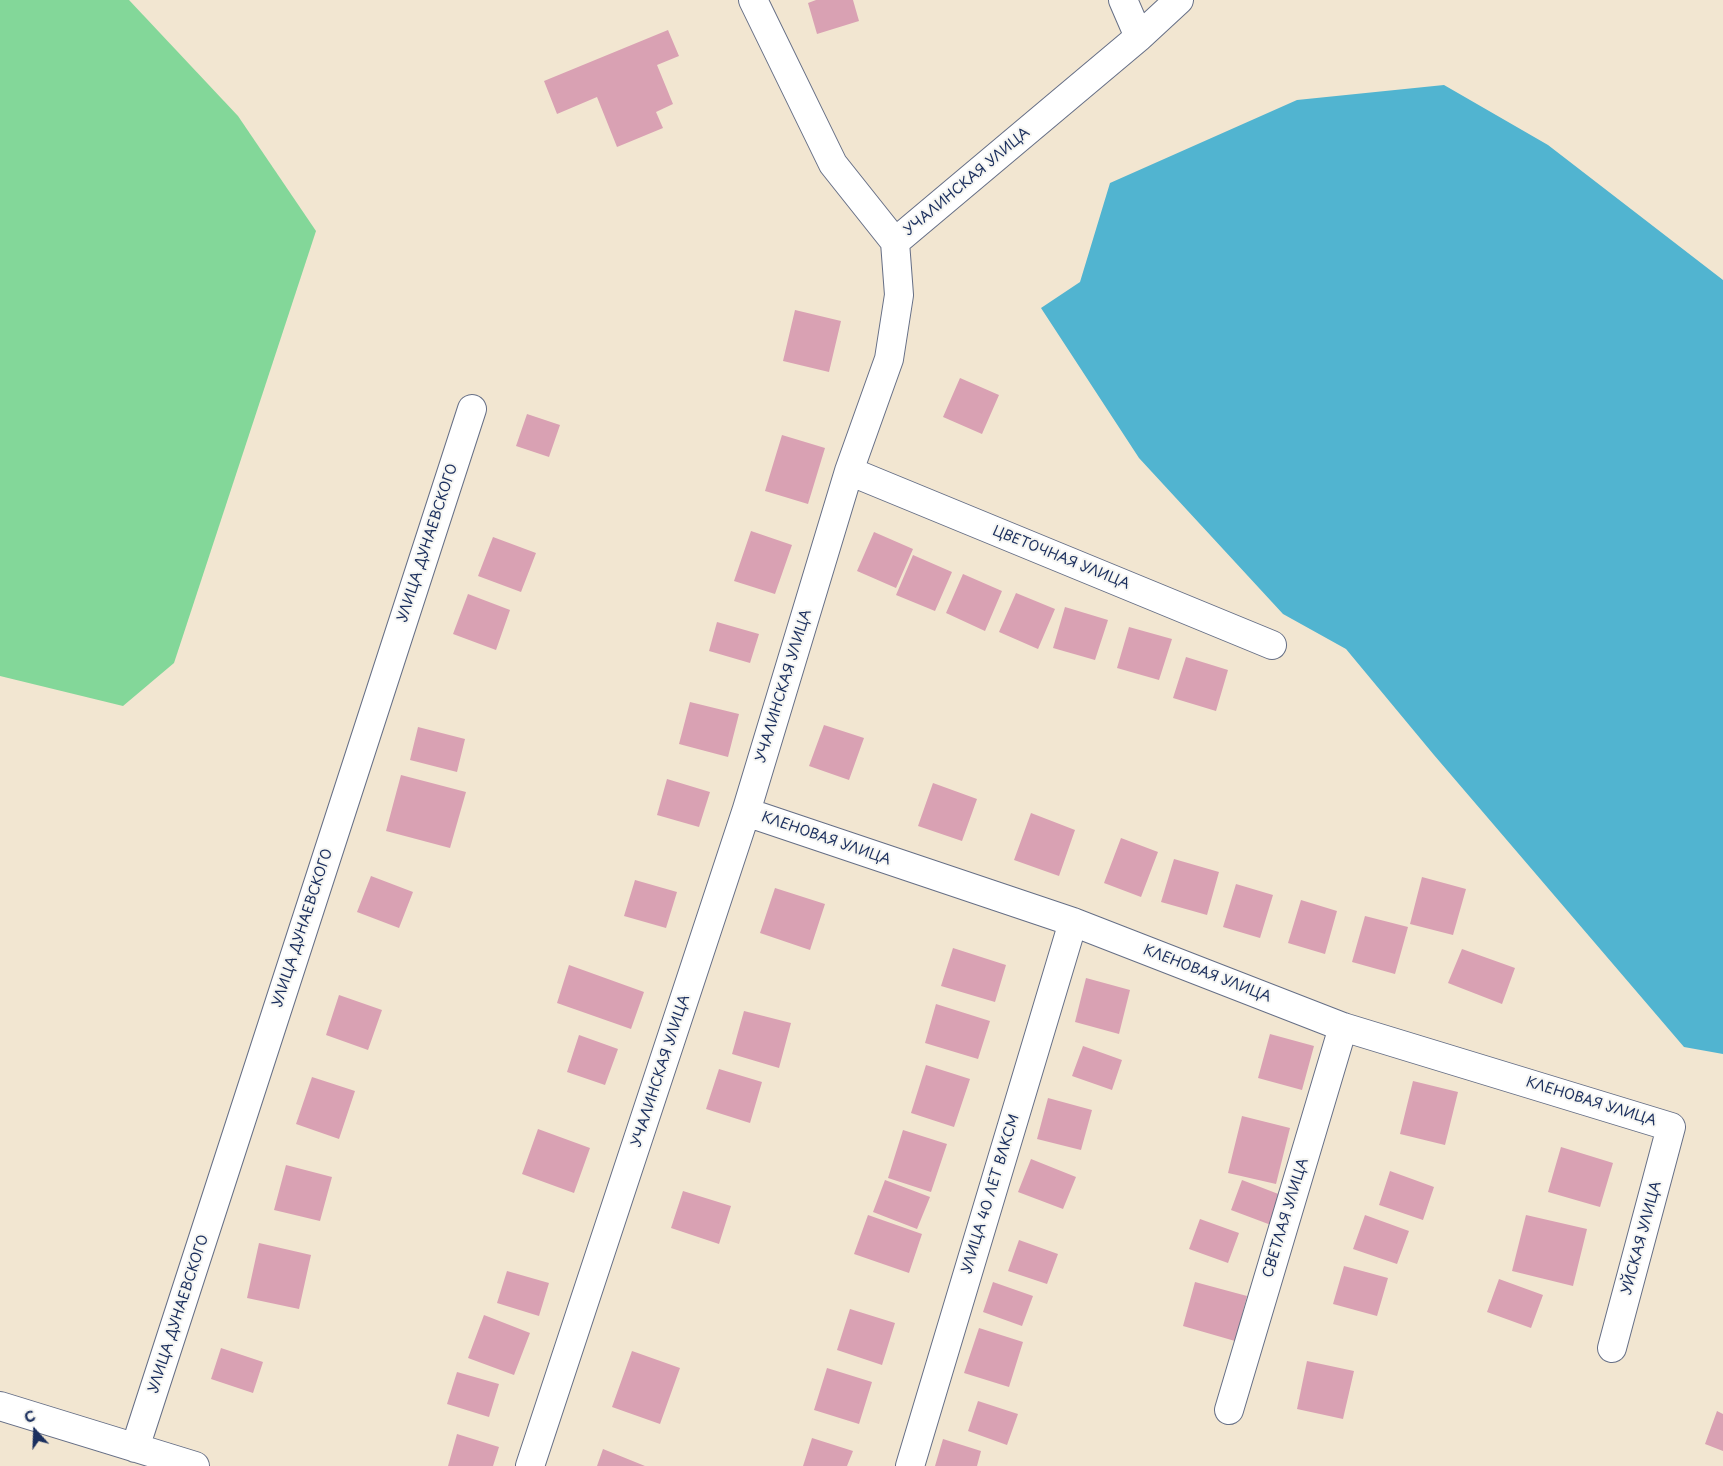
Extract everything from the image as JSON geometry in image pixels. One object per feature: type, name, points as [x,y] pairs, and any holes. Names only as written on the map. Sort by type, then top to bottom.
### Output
[{"type":"street","points":[[753,0],[833,164],[895,242]]},
{"type":"street","points":[[1123,0],[1139,37]]},
{"type":"street","name":"УЧАЛИНСКАЯ УЛИЦА","points":[[530,1466],[746,812],[849,471],[889,359],[899,295],[895,242],[1139,37],[1178,0]]},
{"type":"street","name":"УЛИЦА ДУНАЕВСКОГО","points":[[135,1448],[472,409]]},
{"type":"street","name":"ЦВЕТОЧНАЯ УЛИЦА","points":[[849,471],[1272,645]]},
{"type":"street","name":"КЛЕНОВАЯ УЛИЦА","points":[[746,812],[1073,922],[1344,1027],[1671,1127]]},
{"type":"street","name":"УЛИЦА 40 ЛЕТ ВЛКСМ","points":[[910,1466],[1073,922]]},
{"type":"street","name":"СВЕТЛАЯ УЛИЦА","points":[[1229,1410],[1344,1027]]},
{"type":"street","name":"УЙСКАЯ УЛИЦА","points":[[1612,1348],[1671,1127]]},
{"type":"street","points":[[0,1406],[195,1466]]},
{"type":"green space","points":[[0,0],[129,0],[238,116],[316,231],[174,663],[123,706],[0,676]]},
{"type":"water","points":[[1444,85],[1548,145],[1723,280],[1723,1054],[1684,1047],[1434,755],[1346,649],[1283,614],[1139,458],[1041,308],[1080,282],[1110,183],[1297,100]]},
{"type":"building","points":[[816,0],[853,0],[859,21],[817,34],[808,3]]},
{"type":"building","points":[[668,30],[679,56],[657,65],[673,104],[656,112],[663,128],[617,147],[597,97],[557,114],[544,81]]},
{"type":"building","points":[[795,310],[841,321],[829,372],[783,361]]},
{"type":"building","points":[[960,378],[999,395],[982,434],[943,417]]},
{"type":"building","points":[[527,414],[560,425],[549,457],[516,446]]},
{"type":"building","points":[[782,435],[825,448],[808,504],[765,491]]},
{"type":"building","points":[[751,531],[792,545],[775,594],[734,581]]},
{"type":"building","points":[[874,532],[913,549],[896,588],[857,571]]},
{"type":"building","points":[[493,537],[536,553],[521,592],[478,576]]},
{"type":"building","points":[[913,555],[952,572],[935,611],[896,595]]},
{"type":"building","points":[[963,574],[1002,591],[985,631],[946,613]]},
{"type":"building","points":[[1016,593],[1055,609],[1038,649],[999,632]]},
{"type":"building","points":[[468,594],[510,610],[496,650],[453,634]]},
{"type":"building","points":[[1065,607],[1108,620],[1095,660],[1053,648]]},
{"type":"building","points":[[717,622],[759,634],[750,663],[709,651]]},
{"type":"building","points":[[1129,627],[1172,639],[1159,680],[1117,668]]},
{"type":"building","points":[[1186,657],[1228,670],[1216,711],[1173,698]]},
{"type":"building","points":[[690,702],[739,714],[728,757],[679,744]]},
{"type":"building","points":[[824,725],[864,738],[849,780],[809,766]]},
{"type":"building","points":[[418,727],[465,739],[457,772],[410,760]]},
{"type":"building","points":[[401,775],[466,792],[450,848],[386,831]]},
{"type":"building","points":[[667,779],[710,792],[699,827],[657,815]]},
{"type":"building","points":[[933,783],[977,799],[962,841],[918,826]]},
{"type":"building","points":[[1031,813],[1075,830],[1059,876],[1014,860]]},
{"type":"building","points":[[1121,838],[1158,852],[1141,897],[1104,883]]},
{"type":"building","points":[[1174,859],[1219,872],[1207,915],[1161,902]]},
{"type":"building","points":[[371,876],[413,892],[399,928],[357,912]]},
{"type":"building","points":[[1422,877],[1466,889],[1453,935],[1410,924]]},
{"type":"building","points":[[635,880],[677,892],[666,928],[624,916]]},
{"type":"building","points":[[1236,884],[1273,895],[1260,938],[1223,927]]},
{"type":"building","points":[[775,888],[825,904],[810,950],[760,933]]},
{"type":"building","points":[[1301,900],[1337,911],[1325,954],[1288,943]]},
{"type":"building","points":[[1365,916],[1408,927],[1395,974],[1352,962]]},
{"type":"building","points":[[953,948],[1006,965],[995,1002],[941,986]]},
{"type":"building","points":[[1462,949],[1515,968],[1502,1004],[1448,983]]},
{"type":"building","points":[[569,965],[644,992],[631,1029],[557,1003]]},
{"type":"building","points":[[1086,978],[1130,990],[1119,1034],[1075,1022]]},
{"type":"building","points":[[339,995],[382,1010],[368,1050],[326,1035]]},
{"type":"building","points":[[936,1004],[990,1021],[978,1059],[925,1043]]},
{"type":"building","points":[[744,1011],[791,1023],[779,1068],[732,1054]]},
{"type":"building","points":[[1270,1034],[1314,1046],[1302,1090],[1258,1078]]},
{"type":"building","points":[[579,1035],[618,1049],[605,1085],[567,1072]]},
{"type":"building","points":[[1083,1046],[1122,1060],[1112,1090],[1072,1076]]},
{"type":"building","points":[[926,1065],[970,1079],[954,1127],[911,1113]]},
{"type":"building","points":[[719,1069],[762,1082],[750,1123],[706,1109]]},
{"type":"building","points":[[312,1077],[355,1091],[339,1139],[296,1124]]},
{"type":"building","points":[[1413,1081],[1458,1092],[1445,1145],[1400,1134]]},
{"type":"building","points":[[1048,1098],[1092,1110],[1081,1150],[1037,1139]]},
{"type":"building","points":[[1242,1116],[1290,1128],[1276,1184],[1228,1173]]},
{"type":"building","points":[[538,1129],[590,1148],[574,1193],[522,1174]]},
{"type":"building","points":[[903,1130],[947,1144],[931,1192],[888,1178]]},
{"type":"building","points":[[1561,1147],[1613,1163],[1600,1207],[1548,1192]]},
{"type":"building","points":[[1031,1159],[1076,1177],[1063,1209],[1018,1192]]},
{"type":"building","points":[[286,1165],[332,1177],[320,1221],[274,1210]]},
{"type":"building","points":[[1390,1171],[1434,1187],[1423,1220],[1379,1205]]},
{"type":"building","points":[[885,1180],[930,1197],[917,1229],[873,1212]]},
{"type":"building","points":[[1242,1180],[1281,1195],[1271,1225],[1231,1210]]},
{"type":"building","points":[[683,1191],[731,1206],[719,1244],[671,1228]]},
{"type":"building","points":[[868,1215],[922,1234],[909,1273],[854,1254]]},
{"type":"building","points":[[1365,1215],[1409,1231],[1397,1264],[1353,1249]]},
{"type":"building","points":[[1526,1215],[1587,1229],[1573,1286],[1512,1271]]},
{"type":"building","points":[[1200,1219],[1239,1233],[1228,1263],[1189,1249]]},
{"type":"building","points":[[1019,1240],[1058,1254],[1047,1284],[1008,1271]]},
{"type":"building","points":[[259,1243],[311,1255],[299,1309],[247,1298]]},
{"type":"building","points":[[1344,1266],[1388,1278],[1377,1316],[1333,1304]]},
{"type":"building","points":[[507,1271],[549,1283],[539,1316],[497,1303]]},
{"type":"building","points":[[1499,1279],[1543,1295],[1531,1328],[1487,1312]]},
{"type":"building","points":[[993,1282],[1033,1296],[1022,1326],[983,1312]]},
{"type":"building","points":[[1195,1282],[1247,1296],[1235,1341],[1183,1326]]},
{"type":"building","points":[[850,1309],[895,1323],[882,1365],[837,1350]]},
{"type":"building","points":[[484,1315],[530,1333],[514,1375],[468,1358]]},
{"type":"building","points":[[979,1328],[1023,1342],[1009,1387],[964,1373]]},
{"type":"building","points":[[221,1348],[263,1362],[253,1393],[211,1379]]},
{"type":"building","points":[[632,1351],[680,1368],[660,1424],[612,1407]]},
{"type":"building","points":[[1307,1361],[1354,1371],[1343,1419],[1297,1409]]},
{"type":"building","points":[[827,1368],[872,1382],[859,1424],[814,1410]]},
{"type":"building","points":[[457,1372],[499,1384],[489,1417],[447,1404]]},
{"type":"building","points":[[978,1401],[1018,1414],[1007,1445],[968,1431]]},
{"type":"building","points":[[1717,1411],[1723,1414],[1723,1451],[1705,1444]]},
{"type":"building","points":[[457,1434],[499,1447],[493,1466],[448,1466]]},
{"type":"building","points":[[812,1438],[853,1451],[847,1466],[803,1466]]},
{"type":"building","points":[[943,1439],[981,1451],[977,1466],[935,1466]]},
{"type":"building","points":[[603,1449],[645,1466],[597,1466]]}]
